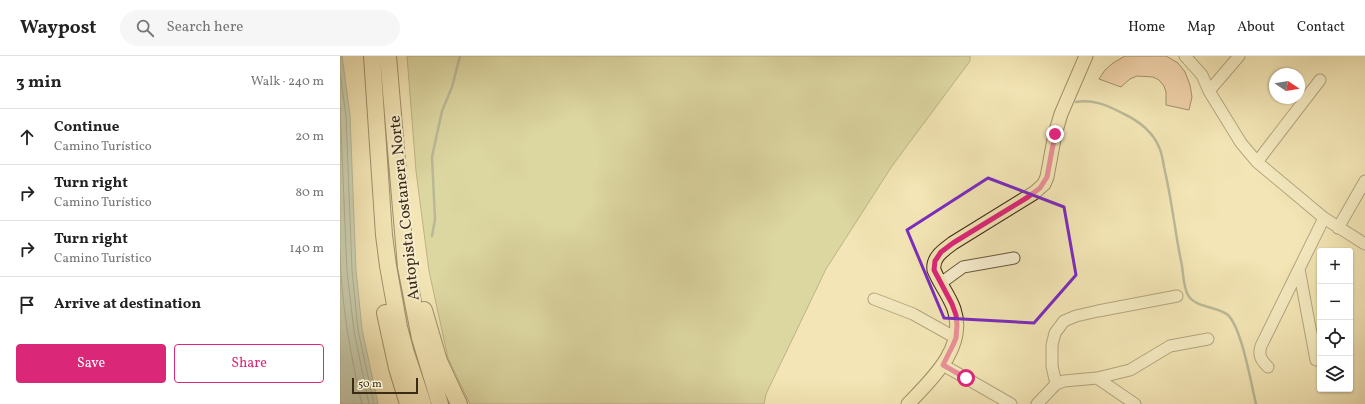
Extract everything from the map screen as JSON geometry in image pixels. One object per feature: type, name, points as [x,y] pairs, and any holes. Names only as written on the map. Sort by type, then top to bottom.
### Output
[{"type":"highway","name":"Autopista Costanera Norte","points":[[372,56],[387,258],[393,298],[406,353],[423,404]]},
{"type":"highway","name":"Autopista Costanera Norte","points":[[388,56],[406,267],[414,315],[426,362],[440,404]]},
{"type":"highway","points":[[382,204],[380,256],[382,292],[392,347],[408,404]]},
{"type":"highway","points":[[400,204],[431,335],[445,375],[459,404]]},
{"type":"main road","points":[[908,404],[943,365],[956,338],[956,315],[934,266],[935,261],[941,252],[1034,193],[1044,184],[1047,177],[1055,134],[1061,114],[1086,57]]},
{"type":"street","points":[[1186,56],[1202,75],[1209,91],[1241,143],[1257,162],[1324,218],[1365,244]]},
{"type":"street","points":[[1209,91],[1239,56]]},
{"type":"street","points":[[1257,162],[1320,80]]},
{"type":"street","points":[[1338,228],[1365,180]]},
{"type":"street","points":[[1268,367],[1260,357],[1259,353],[1261,346],[1324,218]]},
{"type":"street","points":[[941,283],[963,267],[1014,258]]},
{"type":"street","points":[[1299,269],[1316,360]]},
{"type":"street","points":[[1056,384],[1052,366],[1052,345],[1056,333],[1064,321],[1076,316],[1098,311],[1177,296]]},
{"type":"street","points":[[874,299],[913,314],[956,338]]},
{"type":"street","points":[[1037,404],[1056,384],[1064,381],[1097,378],[1130,370],[1170,346],[1208,339]]},
{"type":"street","points":[[943,365],[1011,404]]},
{"type":"street","points":[[1097,378],[1135,404]]},
{"type":"highlighted area","points":[[988,178],[1064,207],[1076,275],[1034,323],[944,318],[907,230]]},
{"type":"green space","points":[[407,56],[970,56],[970,61],[892,166],[826,269],[766,394],[764,404],[470,404],[448,358],[429,271],[416,171]]},
{"type":"water","points":[[340,56],[342,56],[350,115],[356,270],[362,329],[378,404],[340,404]]},
{"type":"building","points":[[1125,56],[1166,56],[1178,63],[1185,72],[1190,85],[1192,97],[1189,110],[1166,105],[1166,92],[1164,86],[1159,80],[1153,77],[1137,76],[1130,79],[1121,87],[1099,79],[1105,70]]},
{"type":"waterway","points":[[432,236],[435,219],[432,157],[442,111],[452,87],[460,56]]},
{"type":"waterway","points":[[1076,102],[1094,102],[1116,110],[1144,126],[1156,141],[1162,154],[1184,281],[1188,295],[1191,299],[1201,305],[1223,312],[1228,315],[1233,322],[1242,344],[1256,404]]},
{"type":"route","points":[[966,378],[943,365],[956,338],[957,325],[956,315],[952,304],[934,270],[935,261],[938,255],[953,243],[1028,197],[1044,184],[1047,177],[1055,134]]}]
